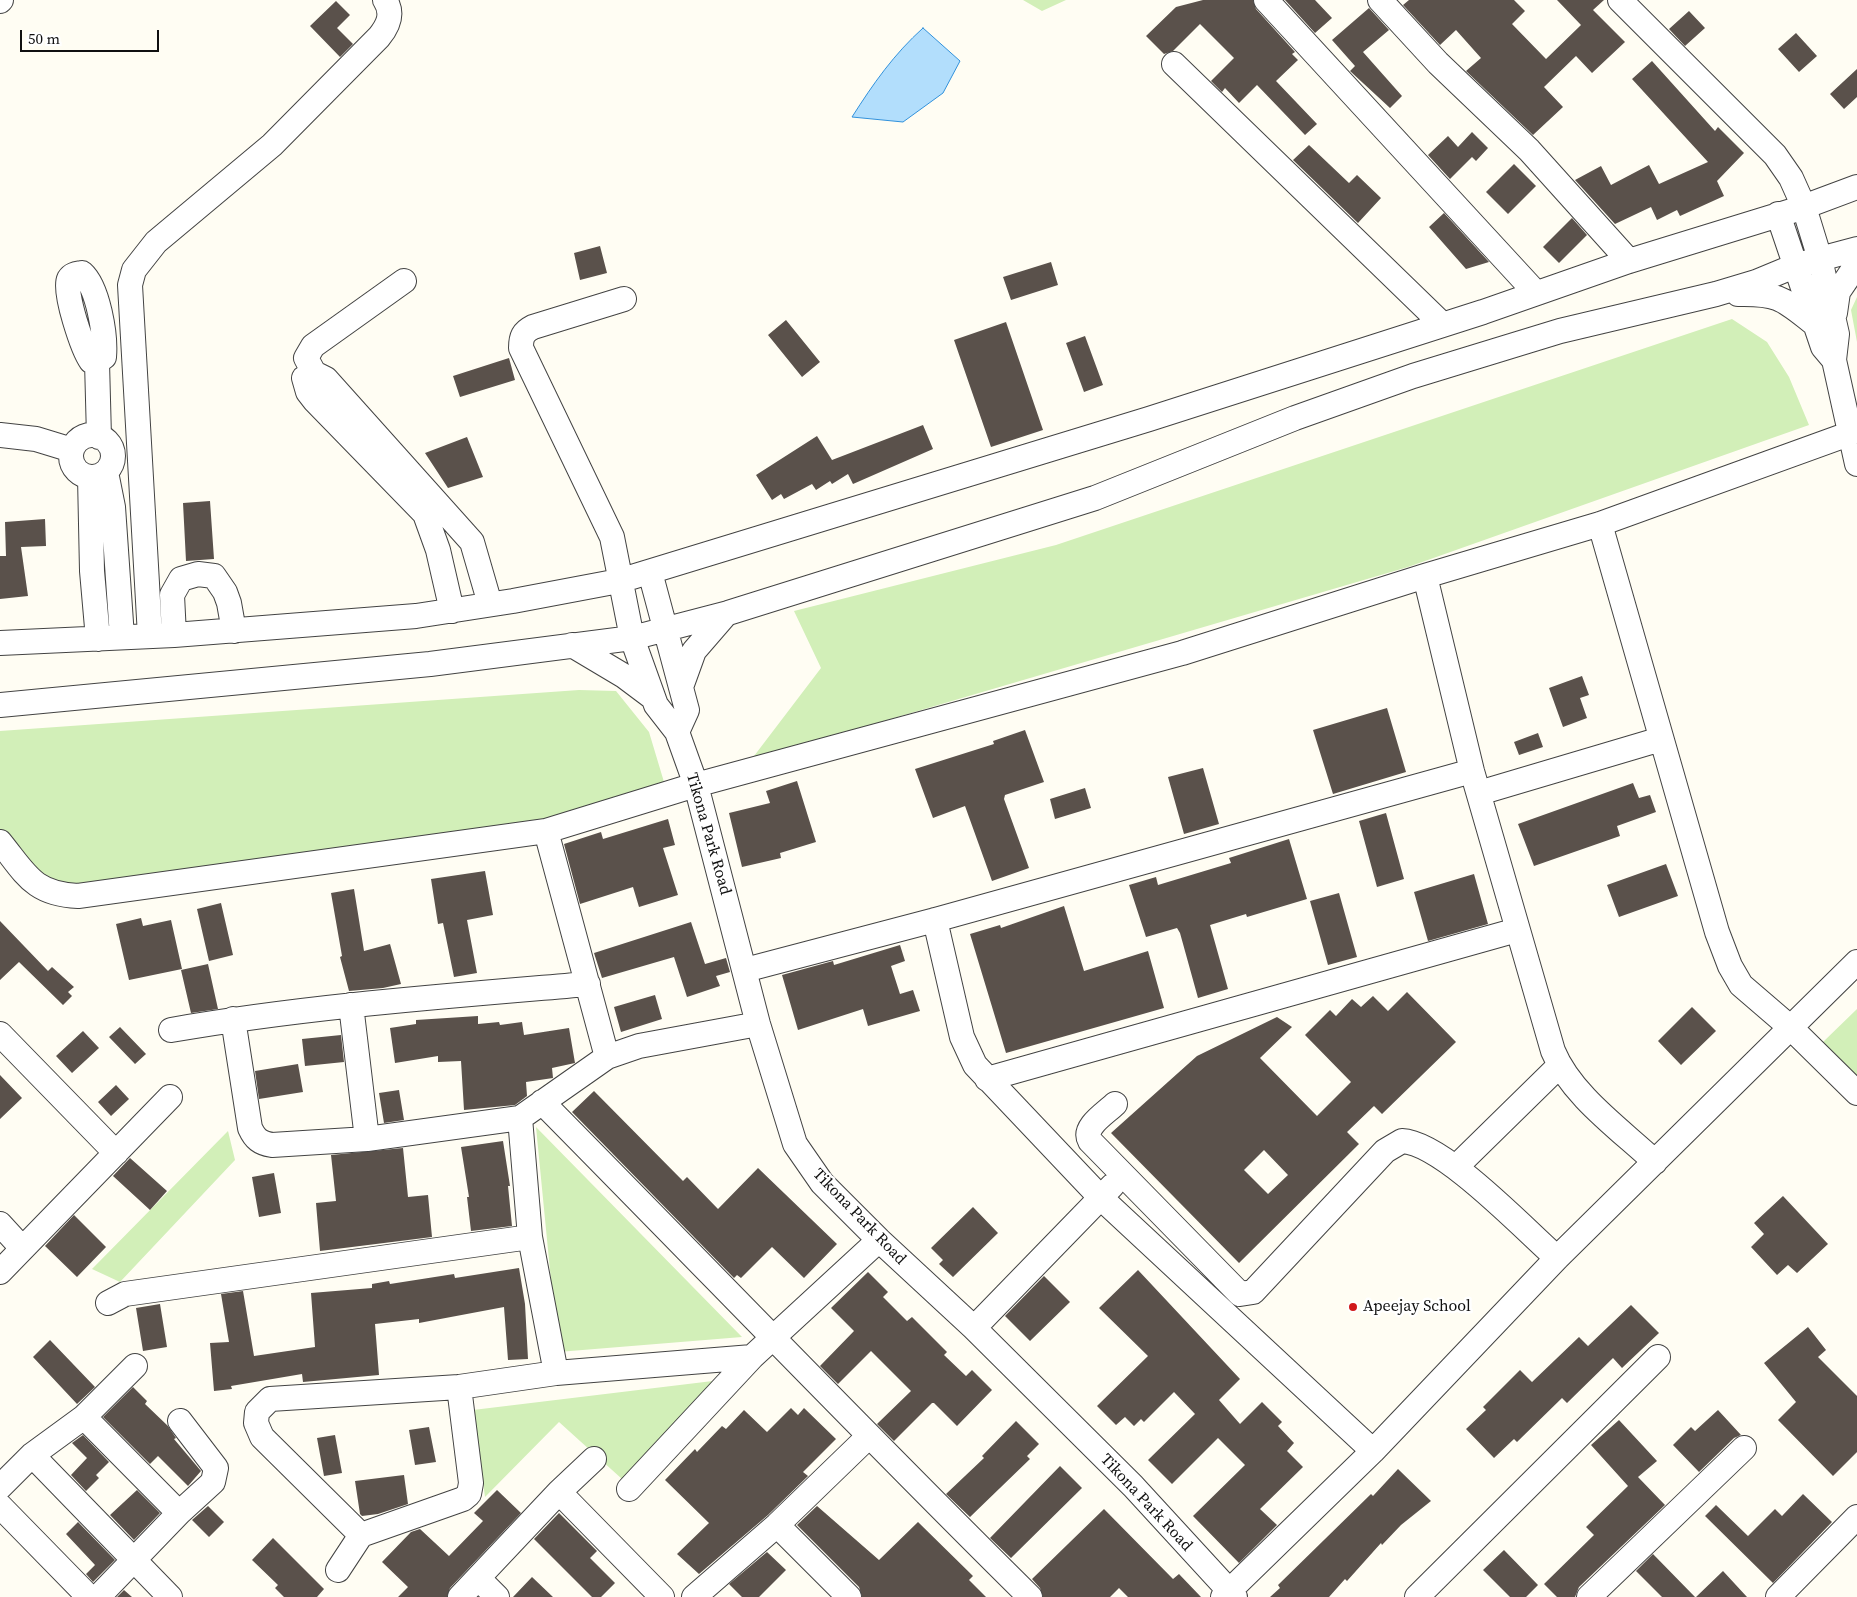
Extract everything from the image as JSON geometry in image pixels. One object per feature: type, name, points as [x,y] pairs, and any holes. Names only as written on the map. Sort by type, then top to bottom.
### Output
[{"type":"street","points":[[150,636],[130,285],[134,270],[156,242],[272,145],[378,37],[387,27],[389,18],[390,11],[385,0]]},
{"type":"street","points":[[1266,0],[1536,293]]},
{"type":"street","points":[[1380,0],[1438,63],[1529,150],[1630,261]]},
{"type":"street","points":[[1620,0],[1775,155],[1791,178],[1804,207],[1820,259],[1826,326]]},
{"type":"street","points":[[1174,64],[1442,324]]},
{"type":"street","points":[[0,643],[174,635],[314,625],[452,610],[620,581],[1149,419],[1630,261],[1804,207],[1857,187]]},
{"type":"street","points":[[1778,214],[1797,266],[1826,326],[1837,342],[1834,360],[1853,433],[1857,464]]},
{"type":"street","points":[[0,705],[430,664],[632,638],[665,631],[1095,498],[1268,428],[1413,376],[1560,331],[1716,294],[1756,282],[1797,266],[1857,249]]},
{"type":"street","points":[[1826,326],[1838,292],[1857,264]]},
{"type":"street","points":[[404,281],[313,346],[306,358],[314,373],[304,378],[311,396],[425,514],[472,542],[490,604]]},
{"type":"street","points":[[1716,294],[1772,295],[1826,326]]},
{"type":"street","name":"Tikona Park Road","points":[[624,299],[524,331],[521,339],[521,348],[609,529],[616,550],[620,581],[632,638],[652,697],[659,710],[678,732],[696,785],[758,1024],[795,1144],[822,1183],[879,1240],[974,1328],[1133,1486],[1229,1595]]},
{"type":"street","points":[[97,362],[99,437]]},
{"type":"street","points":[[0,842],[34,884],[46,891],[78,896],[546,832],[696,785],[1182,653],[1425,576],[1600,524],[1659,501],[1853,433]]},
{"type":"street","points":[[0,435],[36,439],[72,450]]},
{"type":"street","points":[[98,474],[76,469],[72,463],[72,450],[80,439],[93,436],[99,437],[110,446],[112,453],[112,460],[98,474],[92,571],[98,639]]},
{"type":"street","points":[[98,474],[113,507],[122,637]]},
{"type":"street","points":[[1600,524],[1717,932],[1730,966],[1741,985],[1791,1028],[1857,1093]]},
{"type":"street","points":[[443,526],[452,610]]},
{"type":"street","points":[[650,572],[687,710],[678,732]]},
{"type":"street","points":[[174,635],[172,595],[181,579],[198,574],[214,576],[225,592],[234,631]]},
{"type":"street","points":[[1425,576],[1472,771],[1517,930],[1559,1066],[1580,1092],[1655,1162]]},
{"type":"street","points":[[681,687],[694,651],[728,613]]},
{"type":"street","name":"Tikona Park Road","points":[[572,645],[624,676],[652,697]]},
{"type":"street","points":[[1479,794],[1662,739]]},
{"type":"street","points":[[745,970],[935,920],[1472,771]]},
{"type":"street","points":[[546,832],[607,1057]]},
{"type":"street","points":[[935,920],[962,1037],[975,1065],[1101,1198],[1373,1451]]},
{"type":"street","points":[[987,1079],[1517,930]]},
{"type":"street","points":[[1229,1595],[1373,1451],[1558,1258],[1857,962]]},
{"type":"street","points":[[171,1030],[233,1019],[351,1005],[588,984]]},
{"type":"street","points":[[351,1005],[367,1139]]},
{"type":"street","points":[[233,1019],[250,1128],[256,1139],[263,1144],[272,1145],[367,1139],[520,1118],[607,1057],[639,1046],[758,1024]]},
{"type":"street","points":[[0,1034],[116,1152]]},
{"type":"street","points":[[1456,1166],[1559,1066]]},
{"type":"street","points":[[0,1272],[170,1097]]},
{"type":"street","points":[[542,1102],[773,1337],[868,1437],[1030,1597]]},
{"type":"street","points":[[1115,1104],[1088,1130],[1087,1136],[1236,1290],[1244,1294],[1252,1292],[1261,1284],[1385,1151],[1402,1141],[1421,1144],[1456,1166],[1558,1258]]},
{"type":"street","points":[[520,1118],[530,1237],[556,1373]]},
{"type":"street","points":[[974,1328],[1123,1175]]},
{"type":"street","points":[[0,1224],[22,1248]]},
{"type":"street","points":[[108,1303],[125,1294],[530,1237]]},
{"type":"street","points":[[629,1490],[752,1357],[879,1240]]},
{"type":"street","points":[[361,1535],[262,1436],[256,1423],[257,1412],[270,1400],[276,1398],[459,1388],[556,1373],[752,1357]]},
{"type":"street","points":[[1417,1597],[1658,1357]]},
{"type":"street","points":[[0,1488],[32,1455],[84,1417],[134,1366]]},
{"type":"street","points":[[338,1570],[361,1535],[463,1499],[469,1494],[472,1483],[459,1388]]},
{"type":"street","points":[[84,1417],[179,1513]]},
{"type":"street","points":[[98,1597],[179,1513],[214,1482],[216,1468],[180,1421]]},
{"type":"street","points":[[694,1597],[777,1525],[868,1437]]},
{"type":"street","points":[[1589,1597],[1744,1448]]},
{"type":"street","points":[[32,1455],[170,1597]]},
{"type":"street","points":[[460,1597],[558,1492],[594,1459]]},
{"type":"street","points":[[558,1492],[662,1597]]},
{"type":"street","points":[[0,1506],[89,1597]]},
{"type":"street","points":[[1778,1597],[1857,1517]]},
{"type":"street","points":[[777,1525],[849,1597]]},
{"type":"street","points":[[478,1578],[497,1597]]},
{"type":"green space","points":[[1023,0],[1066,0],[1042,11]]},
{"type":"green space","points":[[1857,297],[1857,342],[1851,310]]},
{"type":"green space","points":[[1732,319],[1767,342],[1789,377],[1809,425],[1408,567],[751,760],[821,668],[794,611],[1056,545]]},
{"type":"green space","points":[[579,690],[616,691],[649,732],[664,782],[532,826],[48,887],[0,836],[0,731]]},
{"type":"green space","points":[[1857,1009],[1857,1077],[1823,1042]]},
{"type":"green space","points":[[536,1127],[742,1337],[558,1352]]},
{"type":"green space","points":[[228,1131],[235,1160],[120,1282],[92,1269]]},
{"type":"green space","points":[[721,1380],[622,1479],[559,1422],[485,1497],[473,1410]]},
{"type":"water","points":[[923,28],[960,61],[943,93],[903,122],[852,117],[884,70]]},
{"type":"building","points":[[1203,0],[1253,0],[1256,9],[1295,52],[1292,54],[1298,60],[1276,81],[1317,124],[1305,135],[1257,85],[1239,103],[1225,88],[1222,92],[1211,81],[1234,58],[1200,24],[1173,51],[1164,54],[1146,36],[1176,7]]},
{"type":"building","points":[[1285,0],[1315,0],[1332,18],[1315,33]]},
{"type":"building","points":[[1409,0],[1514,0],[1525,11],[1512,24],[1546,59],[1581,25],[1557,0],[1604,0],[1593,10],[1625,42],[1592,73],[1576,56],[1544,87],[1563,107],[1533,135],[1466,71],[1481,58],[1456,30],[1440,45],[1403,5]]},
{"type":"building","points":[[336,1],[350,15],[337,28],[353,44],[340,57],[310,26]]},
{"type":"building","points":[[1369,8],[1389,30],[1363,52],[1402,96],[1390,108],[1350,71],[1355,66],[1332,40]]},
{"type":"building","points":[[1689,11],[1705,28],[1685,46],[1669,29]]},
{"type":"building","points":[[1796,33],[1817,56],[1799,72],[1778,49]]},
{"type":"building","points":[[1652,61],[1715,131],[1718,127],[1744,153],[1717,181],[1724,196],[1680,216],[1677,210],[1657,220],[1651,207],[1615,224],[1575,180],[1601,166],[1611,185],[1649,165],[1659,184],[1708,162],[1632,79]]},
{"type":"building","points":[[1857,69],[1857,97],[1844,109],[1830,94]]},
{"type":"building","points":[[1472,132],[1488,148],[1476,161],[1472,157],[1450,179],[1428,155],[1448,136],[1458,147]]},
{"type":"building","points":[[1309,145],[1349,183],[1357,175],[1381,198],[1358,223],[1293,160]]},
{"type":"building","points":[[1514,164],[1536,186],[1508,214],[1486,192]]},
{"type":"building","points":[[1444,213],[1489,262],[1466,269],[1429,227]]},
{"type":"building","points":[[1572,218],[1587,235],[1559,263],[1543,247]]},
{"type":"building","points":[[600,246],[607,273],[580,280],[574,253]]},
{"type":"building","points":[[1051,262],[1058,285],[1011,300],[1003,277]]},
{"type":"building","points":[[786,320],[820,362],[802,377],[768,335]]},
{"type":"building","points":[[1006,322],[1043,430],[991,447],[954,340]]},
{"type":"building","points":[[1085,336],[1103,385],[1084,392],[1066,343]]},
{"type":"building","points":[[509,358],[515,380],[460,397],[453,376]]},
{"type":"building","points":[[923,425],[933,449],[853,484],[848,474],[832,484],[830,481],[816,490],[812,484],[784,499],[781,494],[772,500],[756,475],[817,436],[832,460]]},
{"type":"building","points":[[467,437],[483,477],[448,488],[425,453]]},
{"type":"building","points":[[210,501],[214,559],[186,561],[183,503]]},
{"type":"building","points":[[45,519],[46,546],[21,547],[28,596],[0,599],[0,556],[6,556],[5,522]]},
{"type":"building","points":[[1582,676],[1589,695],[1580,698],[1587,718],[1563,727],[1549,688]]},
{"type":"building","points":[[1387,708],[1406,772],[1333,794],[1313,730]]},
{"type":"building","points":[[1025,730],[1044,782],[1005,795],[1004,799],[1029,868],[992,881],[965,806],[933,818],[915,769],[994,744],[993,741]]},
{"type":"building","points":[[1538,733],[1543,747],[1519,755],[1514,742]]},
{"type":"building","points":[[1203,768],[1219,824],[1184,834],[1168,777]]},
{"type":"building","points":[[797,781],[816,842],[780,853],[781,858],[742,867],[729,813],[770,803],[766,791]]},
{"type":"building","points":[[1633,783],[1639,798],[1650,795],[1656,812],[1617,826],[1620,836],[1534,866],[1518,824]]},
{"type":"building","points":[[1085,788],[1091,808],[1055,819],[1050,799]]},
{"type":"building","points":[[1386,813],[1404,879],[1377,887],[1359,821]]},
{"type":"building","points":[[668,819],[675,845],[663,848],[678,895],[639,907],[633,887],[580,904],[564,844],[601,832],[603,839]]},
{"type":"building","points":[[1289,839],[1307,899],[1247,917],[1246,914],[1210,925],[1228,989],[1198,998],[1177,928],[1146,937],[1129,885],[1156,877],[1158,885],[1231,863],[1229,858]]},
{"type":"building","points":[[1666,864],[1678,896],[1619,917],[1607,885]]},
{"type":"building","points":[[485,871],[493,915],[467,920],[477,973],[454,977],[443,923],[438,924],[431,879]]},
{"type":"building","points":[[1474,874],[1488,924],[1428,941],[1414,892]]},
{"type":"building","points":[[354,889],[364,951],[390,944],[401,984],[383,988],[349,991],[340,957],[342,956],[331,893]]},
{"type":"building","points":[[1339,893],[1357,957],[1328,965],[1310,901]]},
{"type":"building","points":[[221,903],[233,955],[209,961],[197,909]]},
{"type":"building","points":[[1064,906],[1084,971],[1148,951],[1164,1008],[1006,1053],[970,934],[1000,925],[1001,928]]},
{"type":"building","points":[[141,918],[143,926],[171,920],[182,969],[129,980],[116,924]]},
{"type":"building","points":[[0,921],[48,971],[52,967],[74,987],[68,992],[72,996],[63,1005],[19,962],[0,980]]},
{"type":"building","points":[[691,922],[705,964],[726,958],[730,972],[716,976],[720,986],[687,997],[674,957],[602,978],[594,953]]},
{"type":"building","points":[[900,945],[905,961],[891,966],[900,994],[913,990],[920,1011],[868,1026],[863,1009],[798,1030],[782,975],[833,961],[834,965]]},
{"type":"building","points":[[208,964],[218,1009],[191,1013],[181,970]]},
{"type":"building","points":[[1407,992],[1456,1042],[1382,1114],[1374,1106],[1347,1132],[1359,1144],[1239,1263],[1111,1133],[1197,1056],[1277,1017],[1292,1027],[1260,1058],[1317,1116],[1351,1082],[1305,1035],[1330,1010],[1336,1016],[1352,999],[1361,1007],[1373,996],[1388,1011]],"holes":[[[1264,1150],[1288,1175],[1268,1194],[1244,1170]]]},
{"type":"building","points":[[655,995],[662,1019],[621,1032],[614,1007]]},
{"type":"building","points":[[1692,1007],[1716,1031],[1681,1065],[1658,1041]]},
{"type":"building","points":[[478,1016],[478,1024],[499,1022],[500,1025],[522,1022],[524,1035],[569,1028],[575,1063],[552,1068],[553,1078],[526,1082],[527,1096],[515,1105],[464,1110],[461,1061],[438,1062],[438,1056],[395,1063],[390,1028],[416,1024],[416,1020]]},
{"type":"building","points":[[120,1027],[146,1054],[135,1064],[109,1037]]},
{"type":"building","points":[[83,1031],[99,1048],[72,1073],[56,1056]]},
{"type":"building","points":[[341,1035],[344,1062],[305,1066],[302,1039]]},
{"type":"building","points":[[298,1064],[303,1092],[259,1099],[255,1071]]},
{"type":"building","points":[[0,1075],[22,1098],[0,1119]]},
{"type":"building","points":[[116,1085],[129,1099],[111,1116],[98,1102]]},
{"type":"building","points":[[399,1090],[404,1120],[384,1123],[379,1093]]},
{"type":"building","points":[[594,1091],[683,1181],[687,1177],[718,1209],[758,1168],[837,1244],[804,1278],[772,1247],[741,1278],[737,1275],[734,1278],[572,1112]]},
{"type":"building","points":[[503,1141],[510,1186],[508,1186],[512,1226],[471,1231],[467,1197],[469,1197],[461,1147]]},
{"type":"building","points":[[403,1148],[408,1197],[428,1195],[432,1237],[320,1251],[316,1203],[336,1201],[331,1155]]},
{"type":"building","points":[[130,1158],[167,1191],[150,1210],[113,1176]]},
{"type":"building","points":[[274,1173],[281,1213],[259,1217],[252,1177]]},
{"type":"building","points":[[1783,1196],[1828,1244],[1797,1273],[1788,1265],[1777,1275],[1751,1247],[1764,1234],[1754,1223]]},
{"type":"building","points":[[973,1207],[998,1233],[953,1277],[939,1264],[943,1260],[931,1248]]},
{"type":"building","points":[[74,1215],[106,1247],[77,1277],[45,1246]]},
{"type":"building","points":[[519,1268],[525,1304],[528,1359],[508,1360],[504,1307],[419,1323],[419,1319],[375,1324],[379,1375],[303,1382],[302,1374],[231,1386],[232,1389],[214,1391],[210,1343],[229,1342],[221,1294],[243,1291],[254,1356],[315,1347],[311,1293],[372,1288],[372,1284],[389,1281],[390,1284],[454,1274],[455,1278]]},
{"type":"building","points":[[1138,1270],[1240,1379],[1219,1400],[1240,1424],[1262,1402],[1282,1422],[1278,1426],[1294,1443],[1287,1451],[1303,1467],[1260,1509],[1277,1525],[1239,1563],[1193,1516],[1245,1465],[1218,1438],[1172,1484],[1148,1460],[1195,1414],[1174,1392],[1144,1422],[1141,1419],[1134,1426],[1125,1417],[1116,1425],[1097,1406],[1148,1356],[1099,1308]]},
{"type":"building","points":[[868,1272],[888,1292],[883,1297],[907,1321],[912,1317],[947,1352],[944,1355],[966,1376],[972,1370],[992,1390],[957,1426],[932,1403],[894,1441],[877,1424],[911,1391],[871,1351],[838,1384],[820,1366],[854,1331],[831,1308]]},
{"type":"building","points":[[1044,1276],[1070,1302],[1030,1341],[1005,1316]]},
{"type":"building","points":[[160,1304],[167,1347],[143,1351],[136,1308]]},
{"type":"building","points":[[1631,1305],[1659,1333],[1622,1368],[1613,1358],[1567,1403],[1562,1398],[1517,1442],[1514,1439],[1494,1458],[1466,1429],[1486,1410],[1483,1407],[1520,1370],[1532,1382],[1579,1337],[1588,1346]]},
{"type":"building","points":[[1808,1327],[1826,1350],[1818,1357],[1857,1396],[1857,1452],[1833,1476],[1778,1420],[1796,1402],[1764,1363]]},
{"type":"building","points":[[50,1340],[95,1387],[77,1404],[33,1357]]},
{"type":"building","points":[[133,1387],[147,1401],[145,1404],[168,1426],[176,1438],[174,1439],[201,1471],[188,1486],[158,1456],[150,1464],[103,1417]]},
{"type":"building","points":[[791,1408],[798,1415],[804,1408],[836,1439],[803,1472],[808,1476],[768,1515],[699,1574],[677,1554],[709,1523],[665,1480],[695,1449],[697,1452],[722,1426],[726,1429],[744,1410],[767,1432]]},
{"type":"building","points":[[1718,1410],[1741,1435],[1734,1438],[1699,1472],[1673,1445],[1691,1427],[1695,1431]]},
{"type":"building","points":[[1619,1420],[1657,1461],[1638,1477],[1665,1505],[1579,1587],[1575,1597],[1557,1597],[1544,1584],[1594,1535],[1586,1527],[1628,1486],[1591,1445]]},
{"type":"building","points":[[1016,1421],[1039,1444],[1027,1456],[1030,1459],[970,1517],[946,1494],[984,1458],[982,1456]]},
{"type":"building","points":[[429,1427],[436,1462],[415,1465],[409,1430]]},
{"type":"building","points":[[83,1435],[109,1462],[96,1475],[99,1478],[86,1491],[71,1475],[87,1458],[72,1443]]},
{"type":"building","points":[[335,1435],[342,1473],[324,1476],[317,1438]]},
{"type":"building","points":[[1060,1466],[1082,1488],[1011,1558],[990,1538]]},
{"type":"building","points":[[1398,1469],[1431,1501],[1401,1525],[1382,1545],[1381,1543],[1347,1581],[1345,1579],[1329,1597],[1270,1597],[1280,1588],[1278,1585],[1371,1494],[1373,1496]]},
{"type":"building","points":[[404,1475],[408,1504],[378,1514],[362,1516],[360,1514],[355,1481]]},
{"type":"building","points":[[137,1490],[160,1513],[134,1540],[110,1515]]},
{"type":"building","points":[[497,1490],[521,1513],[450,1588],[447,1597],[398,1597],[408,1587],[382,1562],[411,1532],[420,1529],[449,1556],[483,1521],[474,1513]]},
{"type":"building","points":[[1803,1494],[1832,1522],[1773,1583],[1705,1516],[1716,1505],[1748,1536],[1775,1509],[1782,1516]]},
{"type":"building","points":[[208,1506],[224,1522],[209,1537],[192,1520]]},
{"type":"building","points":[[817,1506],[879,1560],[918,1522],[973,1576],[969,1580],[986,1597],[862,1597],[859,1587],[797,1525]]},
{"type":"building","points":[[1104,1509],[1173,1579],[1179,1574],[1201,1597],[1128,1597],[1119,1588],[1110,1597],[1043,1597],[1040,1588],[1032,1579]]},
{"type":"building","points":[[559,1513],[597,1551],[590,1558],[615,1583],[601,1597],[592,1597],[534,1539]]},
{"type":"building","points":[[78,1522],[115,1560],[93,1582],[86,1574],[95,1565],[66,1534]]},
{"type":"building","points":[[273,1538],[324,1589],[317,1597],[284,1597],[275,1588],[278,1585],[252,1560]]},
{"type":"building","points":[[1504,1550],[1538,1585],[1526,1597],[1510,1597],[1483,1570]]},
{"type":"building","points":[[767,1552],[786,1570],[759,1597],[742,1597],[729,1584]]},
{"type":"building","points":[[1653,1554],[1695,1597],[1662,1597],[1636,1571]]},
{"type":"building","points":[[1723,1571],[1747,1597],[1696,1597]]},
{"type":"building","points":[[532,1577],[553,1597],[513,1597]]},
{"type":"building","points":[[124,1590],[132,1597],[117,1597]]},
{"type":"place","name":"Apeejay School","points":[[1353,1307]]}]
